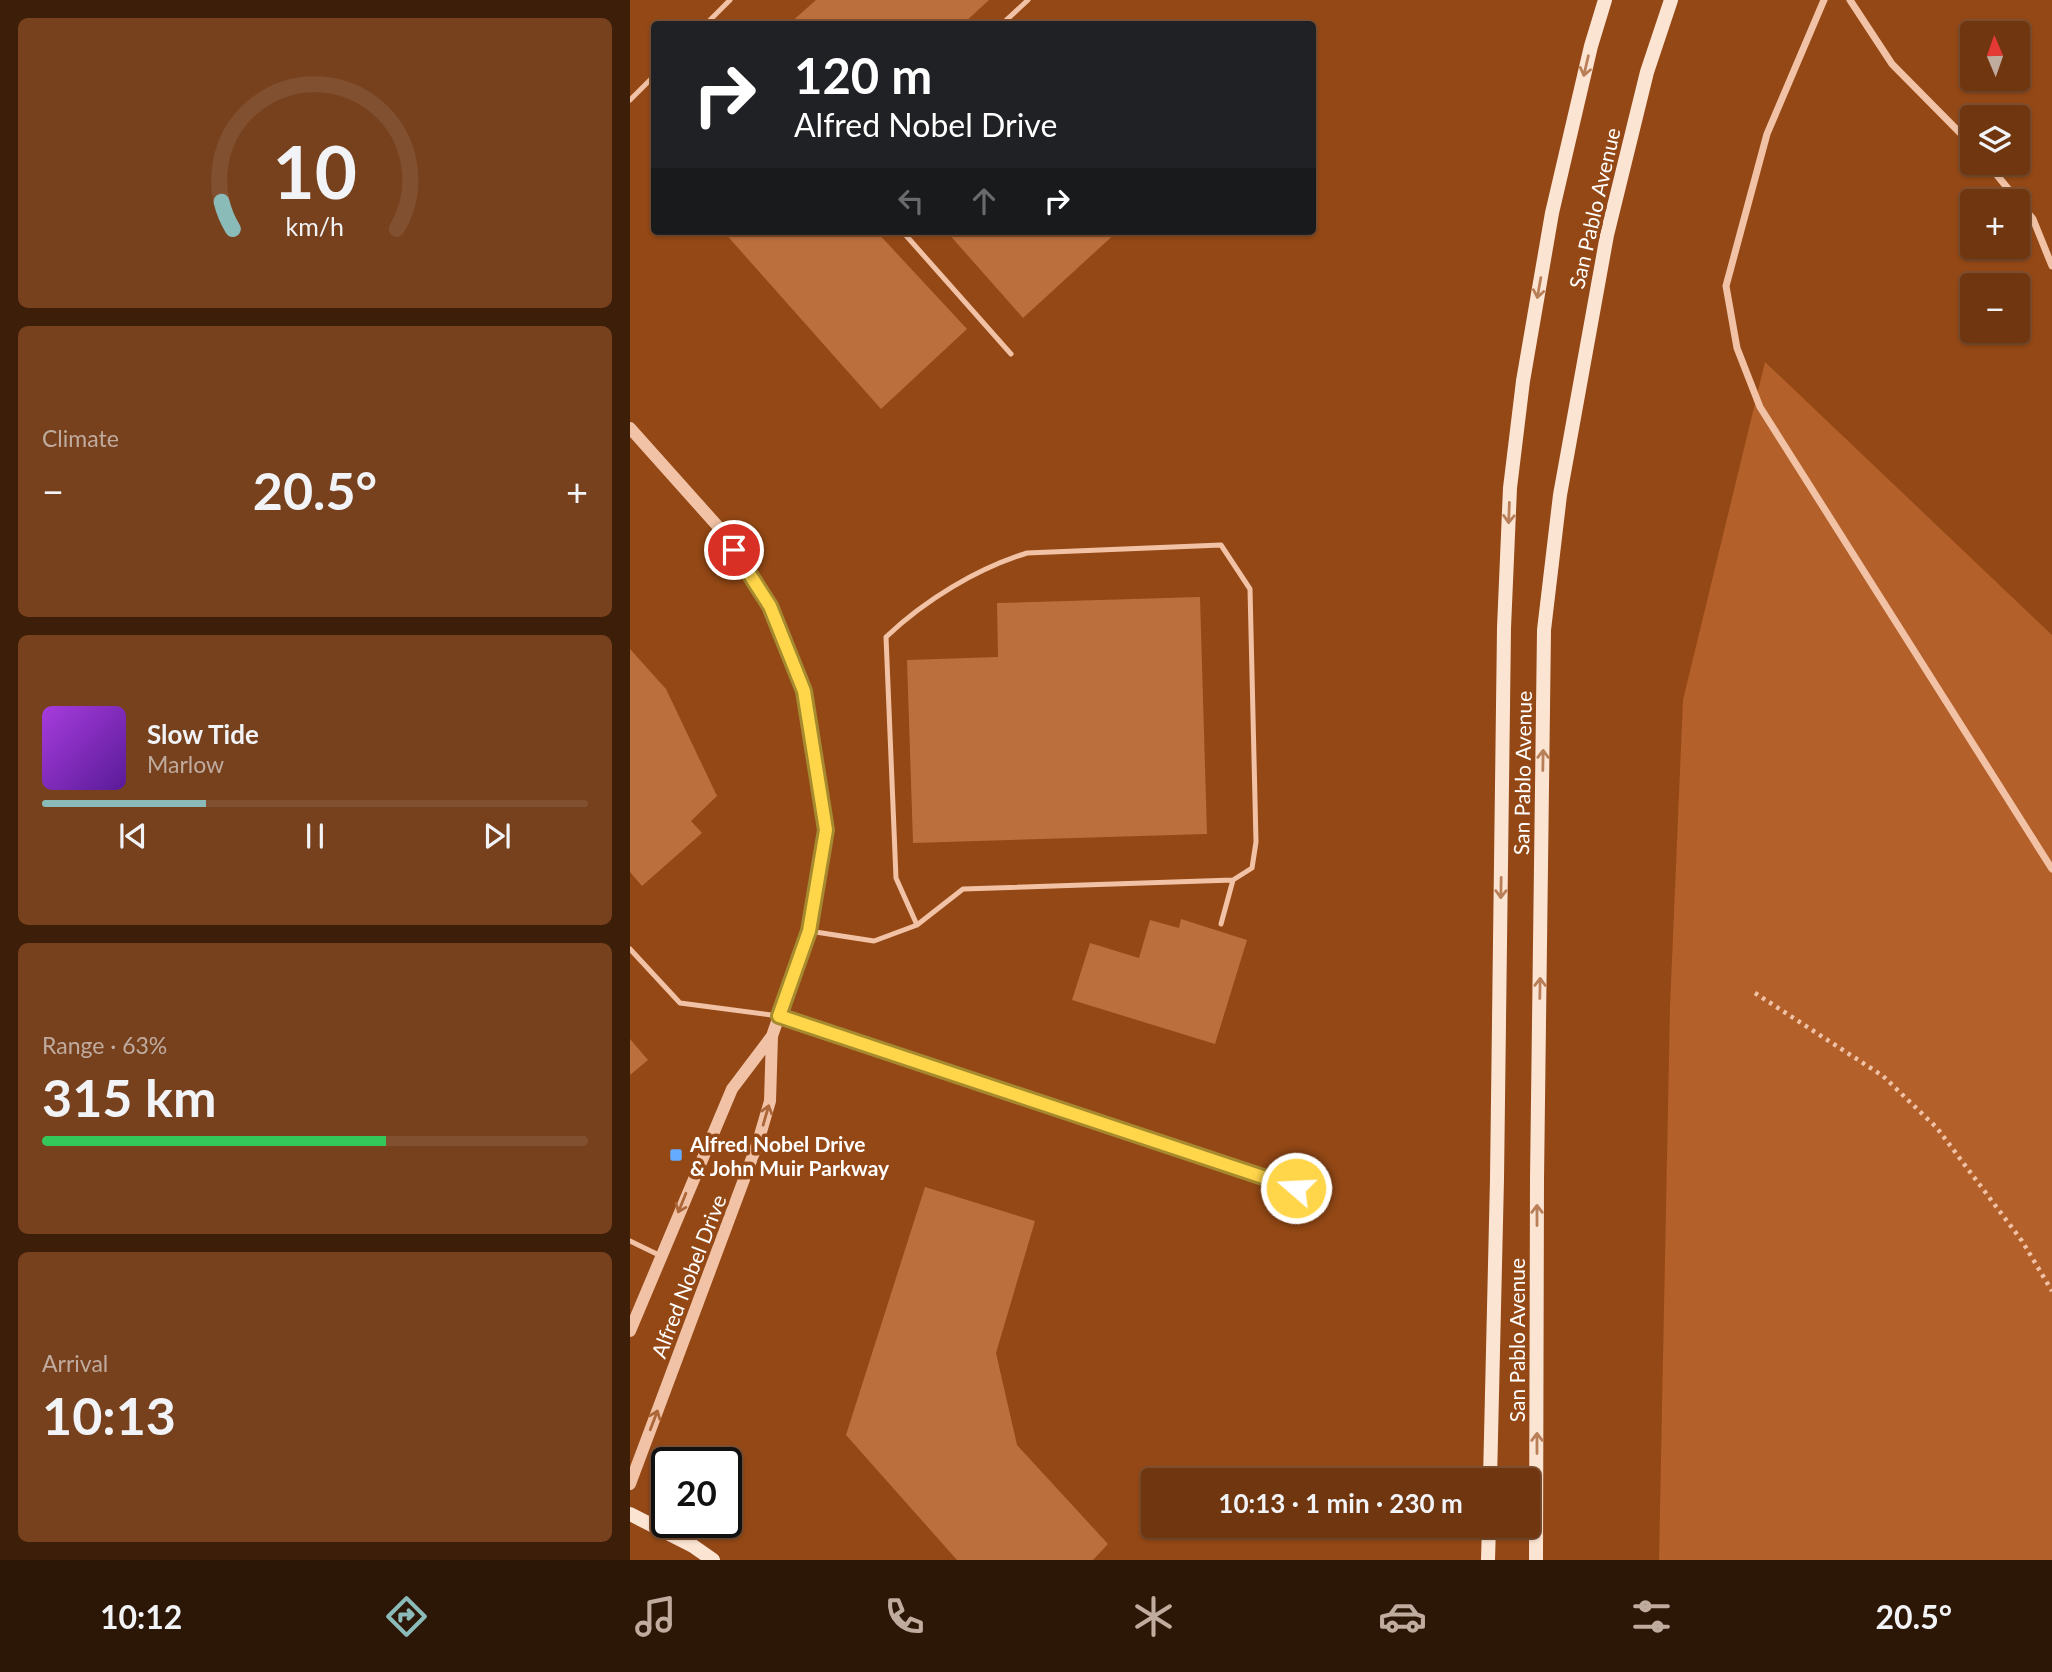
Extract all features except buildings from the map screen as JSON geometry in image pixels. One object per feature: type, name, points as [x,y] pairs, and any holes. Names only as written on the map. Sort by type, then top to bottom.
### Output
[{"type":"main road","name":"San Pablo Avenue","points":[[1490,1468],[1504,628],[1510,488],[1523,381],[1552,213],[1591,46],[1605,0]]},
{"type":"main road","name":"San Pablo Avenue","points":[[1536,1560],[1537,1193],[1544,630],[1560,495],[1606,235],[1647,72],[1671,0]]},
{"type":"main road","points":[[630,1514],[693,1546],[713,1560]]},
{"type":"main road","points":[[1488,1560],[1489,1538]]},
{"type":"street","points":[[1824,0],[1767,134],[1726,286],[1737,348],[1760,407],[2052,869]]},
{"type":"street","points":[[1850,0],[1892,64],[1960,133]]},
{"type":"street","points":[[1997,175],[2033,219],[2052,266]]},
{"type":"street","name":"Alfred Nobel Drive","points":[[630,428],[722,531],[770,606],[804,691],[826,830],[809,931],[772,1036],[770,1101],[758,1142],[630,1484]]},
{"type":"street","name":"Alfred Nobel Drive","points":[[630,1331],[732,1088],[772,1036]]},
{"type":"lane","points":[[710,21],[730,0]]},
{"type":"lane","points":[[1005,21],[1028,0]]},
{"type":"lane","points":[[713,18],[716,21]]},
{"type":"lane","points":[[630,100],[651,79]]},
{"type":"lane","points":[[909,235],[1011,354]]},
{"type":"lane","points":[[809,931],[874,941],[917,925],[963,889],[1233,880],[1252,867],[1256,842],[1250,590],[1221,545],[1027,553],[999,562],[913,612],[886,637],[896,878],[917,925]]},
{"type":"lane","points":[[1221,923],[1233,880]]},
{"type":"lane","points":[[630,949],[680,1003],[779,1016],[1296,1188]]},
{"type":"lane","points":[[630,1241],[661,1256]]},
{"type":"path","points":[[1755,993],[1883,1076],[1937,1128],[2022,1241],[2052,1292]]},
{"type":"shaded area","points":[[1765,362],[2052,635],[2052,1560],[1659,1560],[1670,1007],[1683,700]]},
{"type":"place","name":"Alfred Nobel Drive & John Muir Parkway","points":[[676,1155]]},
{"type":"route","points":[[734,550],[770,606],[804,691],[826,830],[809,931],[779,1016],[1296,1188]]}]
